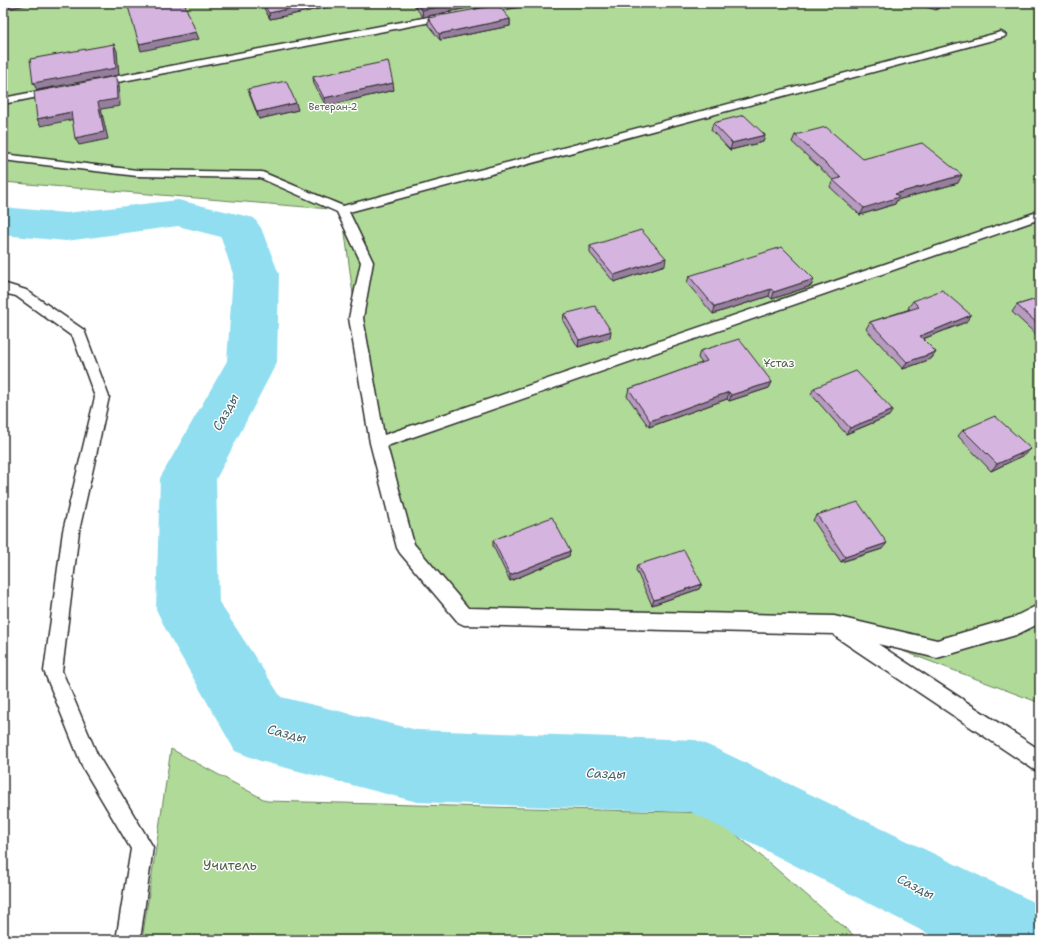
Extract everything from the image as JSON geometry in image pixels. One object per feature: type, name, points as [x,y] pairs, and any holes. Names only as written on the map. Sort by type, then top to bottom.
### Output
[{"type":"lane","points":[[88,85],[520,3]]},
{"type":"lane","points":[[3,157],[137,173],[262,175],[342,210],[1001,35]]},
{"type":"lane","points":[[3,101],[64,89]]},
{"type":"lane","points":[[342,210],[367,262],[356,318],[378,443],[406,548],[464,616],[834,625],[937,649],[1016,626],[1040,613]]},
{"type":"lane","points":[[378,443],[1040,215]]},
{"type":"lane","points":[[3,288],[21,294],[79,334],[102,396],[71,531],[52,671],[90,761],[142,847],[128,940]]},
{"type":"lane","points":[[834,625],[1040,762]]},
{"type":"green space","name":"Ұстаз","points":[[3,3],[1040,3],[1040,703],[834,625],[464,616],[406,548],[356,318],[342,210],[3,182]]},
{"type":"green space","name":"Учитель","points":[[171,749],[267,801],[711,813],[859,940],[142,940]]},
{"type":"building","points":[[127,3],[184,3],[196,32],[139,44]]},
{"type":"building","points":[[263,3],[315,3],[269,13]]},
{"type":"building","points":[[416,3],[458,3],[422,10]]},
{"type":"building","points":[[498,5],[510,19],[439,34],[428,18]]},
{"type":"building","points":[[114,44],[116,68],[33,83],[30,59]]},
{"type":"building","points":[[388,61],[393,83],[324,98],[313,77]]},
{"type":"building","points":[[116,76],[117,99],[98,102],[104,132],[75,138],[71,112],[37,119],[34,92]]},
{"type":"building","points":[[286,81],[296,103],[257,112],[248,89]]},
{"type":"building","points":[[744,115],[765,135],[732,143],[713,123]]},
{"type":"building","points":[[826,127],[863,159],[922,143],[962,175],[895,194],[899,197],[864,208],[833,180],[841,178],[795,135]]},
{"type":"building","points":[[641,230],[666,258],[614,275],[590,246]]},
{"type":"building","points":[[782,247],[814,279],[774,292],[771,289],[715,307],[689,276]]},
{"type":"building","points":[[942,290],[971,315],[920,336],[936,352],[907,362],[870,322],[919,307],[913,301]]},
{"type":"building","points":[[1040,298],[1040,326],[1017,305]]},
{"type":"building","points":[[595,306],[611,331],[579,340],[564,314]]},
{"type":"building","points":[[739,339],[772,382],[731,395],[729,392],[650,421],[629,389],[707,361],[700,351]]},
{"type":"building","points":[[856,371],[893,410],[850,428],[814,388]]},
{"type":"building","points":[[995,416],[1031,449],[997,464],[963,430]]},
{"type":"building","points":[[858,502],[887,543],[845,557],[817,515]]},
{"type":"building","points":[[552,517],[570,551],[510,575],[493,540]]},
{"type":"building","points":[[684,550],[702,584],[654,600],[637,565]]},
{"type":"waterway","name":"Сазды","points":[[3,221],[66,227],[178,213],[239,228],[256,274],[252,362],[188,478],[188,609],[260,726],[417,766],[696,776],[1024,940]]},
{"type":"park label","name":"Ветеран-2","points":[[333,106]]}]
